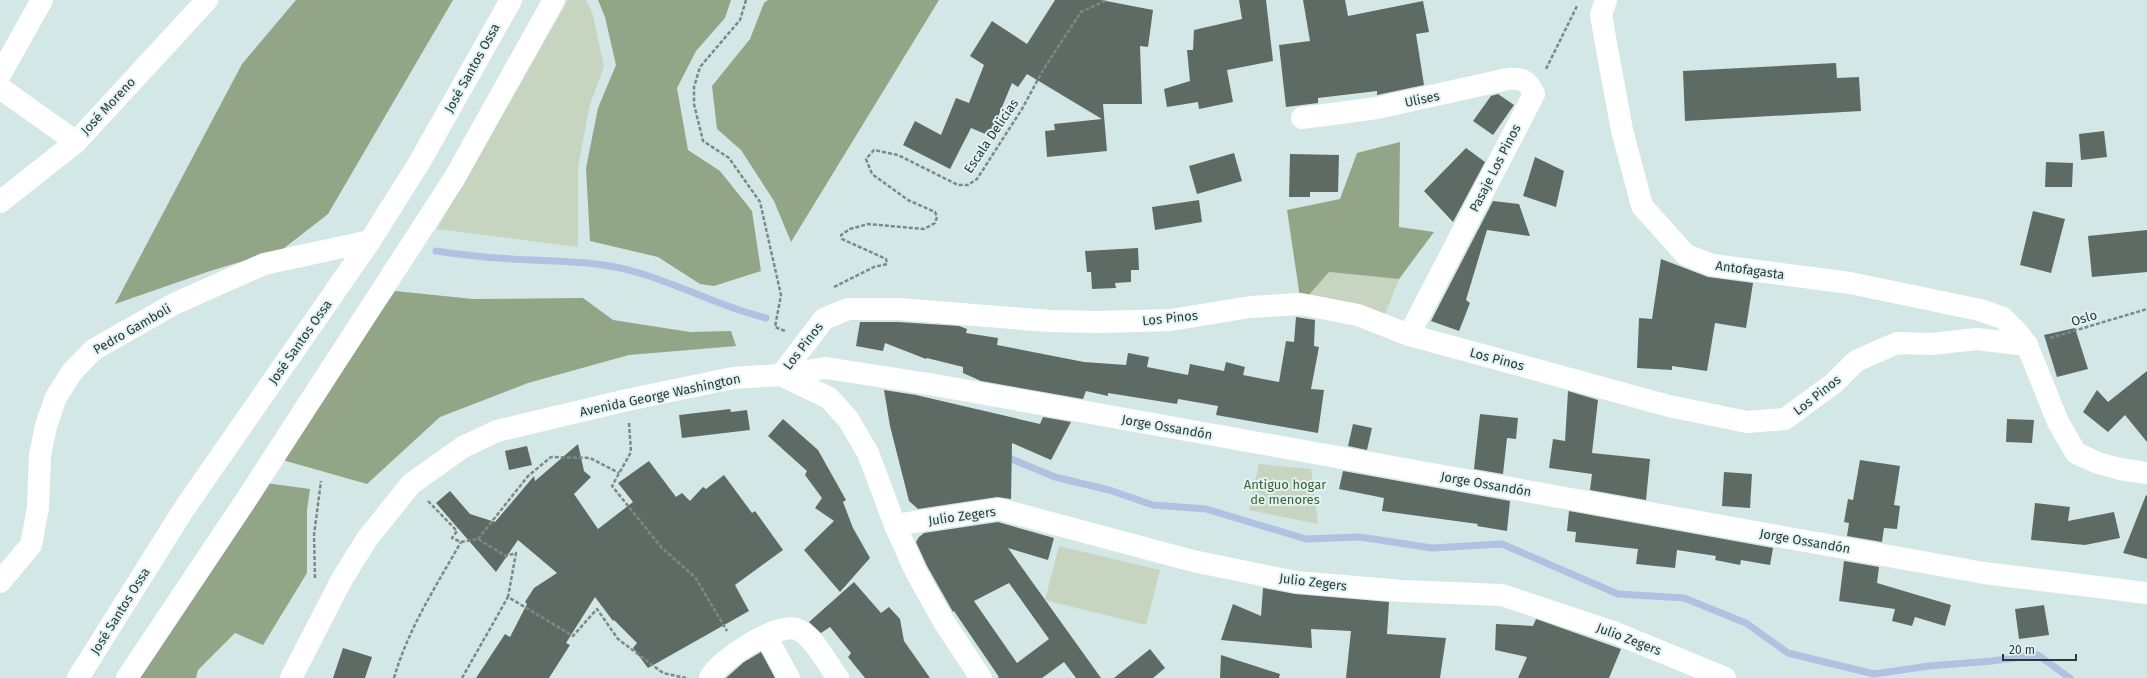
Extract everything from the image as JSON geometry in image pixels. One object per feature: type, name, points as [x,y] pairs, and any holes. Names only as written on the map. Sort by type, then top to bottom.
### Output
[{"type":"main road","points":[[0,75],[42,0]]},
{"type":"main road","name":"José Moreno","points":[[0,202],[76,142],[207,0]]},
{"type":"main road","name":"José Santos Ossa","points":[[78,678],[184,509],[370,241],[419,163],[511,0]]},
{"type":"main road","points":[[127,678],[248,497],[454,179],[554,0]]},
{"type":"main road","name":"Antofagasta","points":[[1606,0],[1601,15],[1622,130],[1642,206],[1686,255],[1712,265],[1850,283],[1980,310],[2003,318],[2027,346]]},
{"type":"main road","name":"Ulises","points":[[1302,118],[1377,108],[1508,79],[1519,78],[1526,80],[1534,94]]},
{"type":"main road","points":[[0,88],[76,142]]},
{"type":"main road","name":"Pasaje Los Pinos","points":[[1409,335],[1534,94]]},
{"type":"main road","name":"Pedro Gamboli","points":[[0,582],[31,545],[38,508],[40,455],[46,426],[56,397],[72,372],[93,350],[174,304],[264,264],[370,241]]},
{"type":"main road","name":"Los Pinos","points":[[781,375],[806,340],[824,319],[848,309],[899,309],[1049,321],[1171,320],[1250,307],[1301,304],[1358,315],[1409,335],[1669,406],[1747,422],[1785,419],[1834,383],[1856,361],[1897,344],[1931,344],[1977,339],[2027,346]]},
{"type":"main road","points":[[2027,346],[2058,422],[2076,453],[2112,468],[2147,473]]},
{"type":"main road","points":[[826,368],[848,419]]},
{"type":"main road","name":"Jorge Ossandón","points":[[781,375],[826,368],[935,385],[1984,573],[2147,593]]},
{"type":"main road","name":"Avenida George Washington","points":[[291,678],[342,579],[388,511],[411,484],[463,447],[497,431],[627,400],[733,378],[781,375],[829,398],[848,419],[868,453],[895,525],[916,572],[944,622],[982,678]]},
{"type":"main road","name":"Julio Zegers","points":[[895,525],[999,509],[1192,560],[1296,582],[1402,592],[1502,595],[1613,632],[1725,678]]},
{"type":"main road","points":[[710,678],[721,663],[739,651],[766,636],[786,628],[797,629],[808,636],[838,678]]},
{"type":"main road","points":[[766,636],[789,678]]},
{"type":"path","points":[[746,0],[740,20],[700,67],[694,87],[694,104],[703,141],[729,158],[760,202],[782,295],[775,327],[806,340]]},
{"type":"path","name":"Escala Delicias","points":[[824,319],[832,288],[868,270],[887,264],[886,259],[842,239],[841,235],[850,230],[868,224],[924,229],[935,223],[937,217],[934,212],[908,200],[872,174],[866,159],[874,150],[898,155],[958,185],[968,185],[977,179],[1022,109],[1043,70],[1081,12],[1107,0]]},
{"type":"path","points":[[1534,94],[1580,0]]},
{"type":"path","name":"Oslo","points":[[2027,346],[2147,309]]},
{"type":"path","points":[[627,400],[631,452],[612,486],[662,548],[695,577],[739,651]]},
{"type":"path","points":[[478,539],[528,476],[551,457],[590,458],[619,473]]},
{"type":"path","points":[[315,582],[314,535],[320,481]]},
{"type":"path","points":[[411,484],[457,531],[452,538],[461,542],[478,539],[506,556],[516,553],[508,597],[462,678]]},
{"type":"path","points":[[394,678],[400,656],[422,610],[461,542]]},
{"type":"path","points":[[508,597],[573,636],[597,609],[618,639],[663,673],[689,678]]},
{"type":"green space","points":[[296,0],[453,0],[328,214],[283,249],[210,271],[115,304],[242,64]]},
{"type":"green space","points":[[568,0],[586,0],[593,15],[604,67],[590,104],[578,167],[578,247],[437,229]]},
{"type":"green space","points":[[598,0],[731,0],[725,18],[696,51],[677,88],[688,150],[720,171],[752,211],[761,271],[714,286],[700,284],[658,257],[590,241],[586,168],[598,108],[616,65],[605,17]]},
{"type":"green space","points":[[768,0],[939,0],[791,242],[774,201],[741,150],[717,129],[712,86],[750,39],[764,3]]},
{"type":"green space","points":[[1400,142],[1399,227],[1434,232],[1399,279],[1329,272],[1301,304],[1287,210],[1340,199],[1357,153]]},
{"type":"green space","points":[[1329,272],[1399,279],[1381,324],[1301,304]]},
{"type":"green space","points":[[395,291],[473,299],[583,298],[613,320],[690,332],[731,331],[736,346],[629,355],[528,383],[440,417],[367,484],[279,459]]},
{"type":"green space","name":"Antiguo hogar de menores","points":[[1259,464],[1311,469],[1318,524],[1249,510]]},
{"type":"green space","points":[[258,482],[310,489],[307,510],[307,573],[263,645],[235,633],[198,670],[196,678],[130,678]]},
{"type":"green space","points":[[1059,546],[1160,570],[1146,625],[1045,600]]},
{"type":"building","points":[[1055,0],[1101,0],[1153,10],[1148,47],[1140,46],[1142,104],[1103,104],[1107,151],[1047,157],[1045,131],[1055,130],[1054,124],[1102,119],[1027,74],[1018,87],[1012,83],[990,136],[971,128],[950,169],[903,145],[915,121],[941,135],[956,98],[969,103],[984,65],[970,56],[992,21],[1027,44]]},
{"type":"building","points":[[1239,0],[1266,0],[1273,61],[1227,70],[1233,102],[1199,109],[1198,102],[1167,107],[1164,89],[1190,81],[1187,50],[1193,50],[1194,30],[1242,19]]},
{"type":"building","points":[[1303,0],[1345,0],[1348,16],[1423,1],[1429,32],[1416,34],[1424,85],[1377,95],[1377,91],[1318,98],[1318,103],[1286,107],[1279,45],[1310,41]]},
{"type":"building","points":[[1836,63],[1837,78],[1859,77],[1861,111],[1685,121],[1683,71]]},
{"type":"building","points":[[1498,94],[1514,105],[1493,135],[1473,121],[1491,96]]},
{"type":"building","points":[[2104,131],[2107,157],[2081,160],[2079,134]]},
{"type":"building","points":[[1466,148],[1485,162],[1453,222],[1424,191]]},
{"type":"building","points":[[1234,153],[1242,181],[1197,194],[1189,166]]},
{"type":"building","points":[[1290,154],[1339,155],[1338,192],[1310,192],[1310,197],[1289,197]]},
{"type":"building","points":[[1535,157],[1564,171],[1556,207],[1523,196]]},
{"type":"building","points":[[2046,162],[2073,163],[2072,187],[2045,187]]},
{"type":"building","points":[[1199,200],[1202,222],[1155,230],[1152,207]]},
{"type":"building","points":[[1493,201],[1519,204],[1530,236],[1487,230],[1466,300],[1470,303],[1459,331],[1431,321]]},
{"type":"building","points":[[2033,211],[2065,219],[2051,273],[2020,265]]},
{"type":"building","points":[[2147,230],[2147,272],[2092,277],[2088,236]]},
{"type":"building","points":[[1138,248],[1139,270],[1131,270],[1131,282],[1115,283],[1116,288],[1092,289],[1091,272],[1087,272],[1085,251]]},
{"type":"building","points":[[1661,259],[1708,277],[1753,283],[1746,328],[1715,323],[1707,371],[1672,366],[1672,370],[1637,368],[1639,318],[1652,319]]},
{"type":"building","points":[[1296,317],[1315,320],[1314,346],[1319,347],[1311,389],[1324,390],[1318,433],[1216,415],[1218,406],[1178,399],[1177,404],[1108,393],[1108,396],[1086,391],[1083,399],[981,381],[963,373],[963,367],[926,359],[885,343],[883,351],[856,346],[860,322],[898,322],[959,326],[967,329],[966,333],[998,338],[997,345],[1084,362],[1126,365],[1128,353],[1149,357],[1147,367],[1188,375],[1190,364],[1224,371],[1226,362],[1245,367],[1243,375],[1279,382],[1286,341],[1294,342]]},
{"type":"building","points":[[2075,328],[2088,369],[2057,377],[2044,335]]},
{"type":"building","points":[[2147,371],[2147,442],[2125,415],[2108,432],[2083,412],[2097,390],[2108,402]]},
{"type":"building","points":[[884,390],[916,395],[1040,424],[1043,417],[1071,422],[1051,460],[1012,443],[1011,499],[997,497],[918,509],[909,501],[890,426]]},
{"type":"building","points":[[1568,391],[1598,400],[1592,453],[1650,459],[1646,500],[1590,490],[1592,474],[1549,468],[1553,439],[1565,441]]},
{"type":"building","points":[[730,409],[731,412],[747,410],[750,430],[682,438],[679,415]]},
{"type":"building","points":[[1480,414],[1518,418],[1516,439],[1507,438],[1503,474],[1474,469]]},
{"type":"building","points":[[783,419],[818,450],[846,500],[843,502],[853,528],[870,558],[840,592],[804,550],[834,521],[815,508],[822,498],[805,475],[807,471],[768,436]]},
{"type":"building","points":[[2007,419],[2034,420],[2032,443],[2006,442]]},
{"type":"building","points":[[1353,424],[1372,428],[1367,450],[1348,446]]},
{"type":"building","points":[[578,444],[584,471],[591,477],[574,494],[598,529],[633,502],[618,483],[649,461],[676,497],[682,493],[690,501],[703,487],[706,489],[724,475],[752,513],[755,511],[783,550],[735,585],[749,611],[648,668],[633,648],[637,643],[614,620],[613,621],[595,597],[566,643],[570,645],[549,678],[476,678],[505,634],[510,637],[527,604],[525,602],[534,588],[557,573],[518,540],[496,572],[436,503],[450,491],[470,514],[495,522],[534,476],[535,481]]},
{"type":"building","points":[[527,446],[532,465],[509,470],[505,451]]},
{"type":"building","points":[[1860,460],[1900,466],[1894,505],[1900,506],[1897,529],[1884,528],[1882,542],[1847,536],[1849,523],[1844,522],[1848,499],[1853,500]]},
{"type":"building","points":[[1343,471],[1510,501],[1507,531],[1477,526],[1478,524],[1382,511],[1384,498],[1339,489]]},
{"type":"building","points":[[1724,472],[1752,474],[1750,508],[1722,506]]},
{"type":"building","points":[[2146,495],[2147,496],[2147,559],[2123,553]]},
{"type":"building","points":[[2035,503],[2070,507],[2068,521],[2114,512],[2120,538],[2085,545],[2031,540]]},
{"type":"building","points":[[1569,511],[1773,548],[1770,565],[1741,560],[1740,565],[1715,560],[1716,556],[1677,550],[1675,568],[1636,564],[1638,549],[1575,542],[1576,532],[1567,531]]},
{"type":"building","points":[[998,522],[1054,538],[1048,560],[1008,548],[1101,678],[1076,678],[1064,662],[1042,678],[997,678],[999,677],[954,611],[953,612],[927,566],[916,542],[924,533]],"holes":[[[1009,583],[1049,639],[1017,663],[974,601]]]},
{"type":"building","points":[[1844,561],[1879,567],[1877,583],[1951,605],[1945,626],[1915,617],[1912,626],[1892,621],[1895,609],[1839,601]]},
{"type":"building","points":[[854,582],[881,613],[889,607],[900,619],[904,641],[930,678],[865,678],[848,657],[851,653],[830,627],[821,633],[809,622]]},
{"type":"building","points":[[1263,588],[1295,594],[1389,602],[1387,634],[1446,638],[1440,678],[1346,678],[1351,631],[1311,629],[1312,648],[1221,640],[1233,604],[1261,616]]},
{"type":"building","points":[[2044,605],[2049,635],[2019,639],[2015,609]]},
{"type":"building","points":[[1536,619],[1621,649],[1609,678],[1518,678],[1527,657],[1495,650],[1496,624],[1533,626]]},
{"type":"building","points":[[343,648],[372,657],[365,678],[333,678]]},
{"type":"building","points":[[1150,649],[1165,668],[1153,678],[1114,678]]},
{"type":"building","points":[[761,652],[775,678],[726,678],[744,662]]},
{"type":"building","points":[[1221,655],[1280,674],[1279,678],[1220,678]]},
{"type":"waterway","points":[[436,251],[483,257],[599,264],[616,267],[649,276],[732,308],[766,318]]},
{"type":"waterway","points":[[1004,456],[1055,477],[1109,490],[1153,505],[1206,509],[1306,539],[1360,537],[1432,548],[1502,544],[1618,594],[1684,598],[1746,623],[1788,653],[1874,674],[1929,666],[1992,661],[2038,655],[2070,678]]}]
